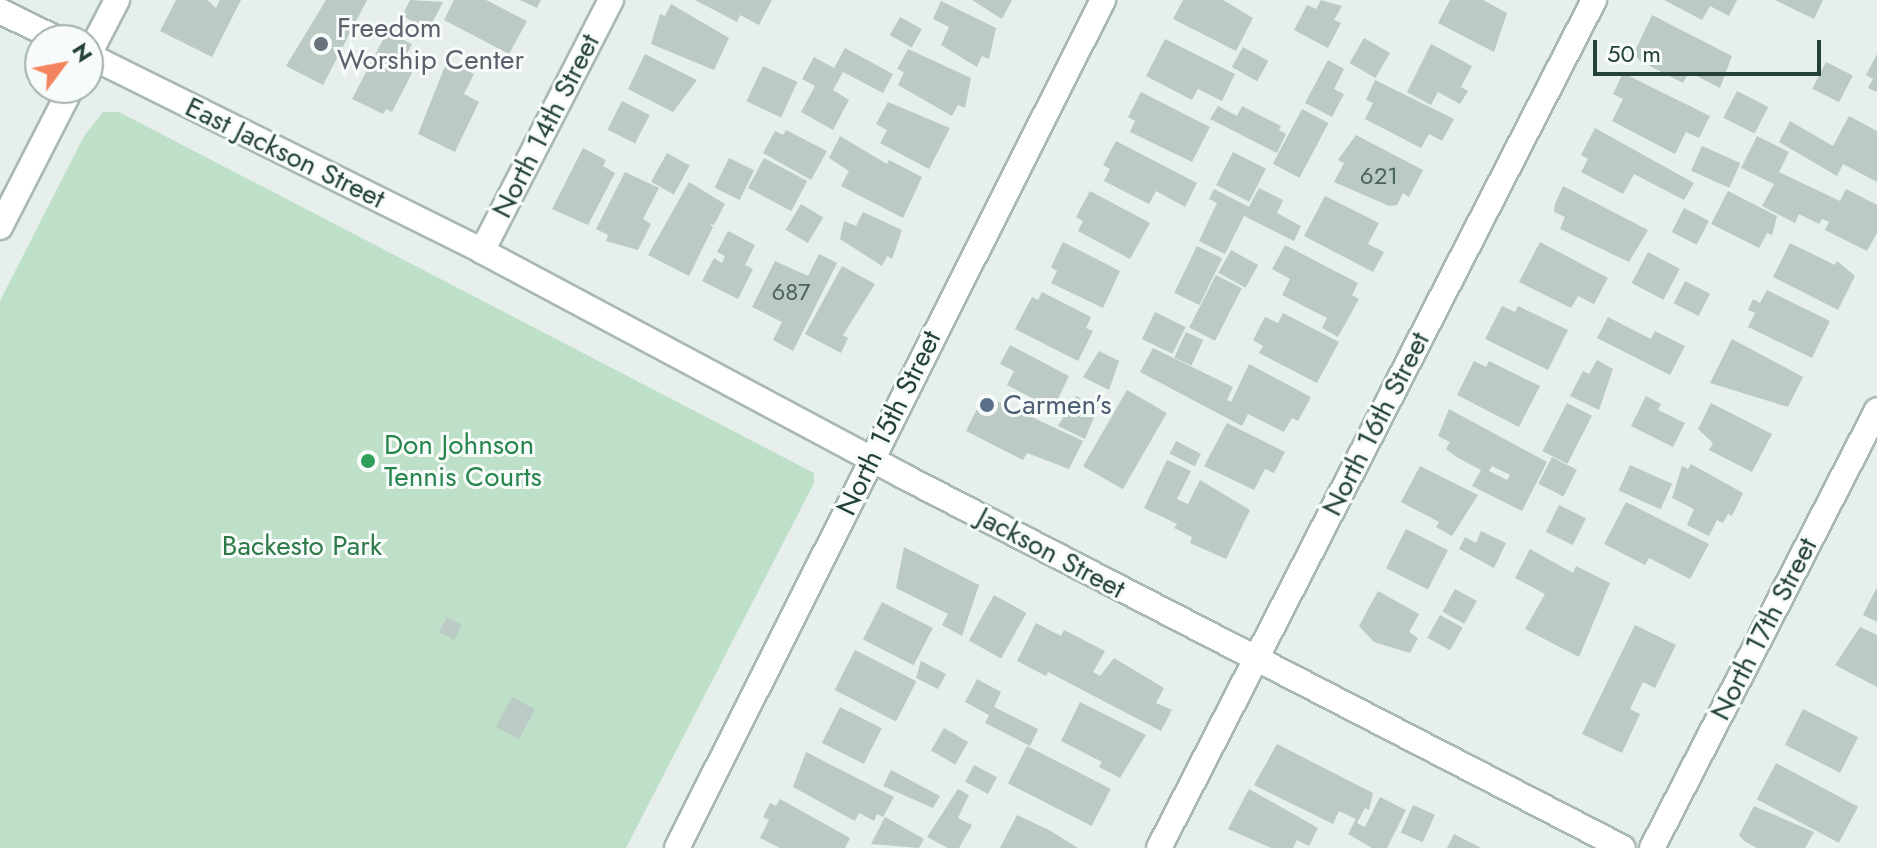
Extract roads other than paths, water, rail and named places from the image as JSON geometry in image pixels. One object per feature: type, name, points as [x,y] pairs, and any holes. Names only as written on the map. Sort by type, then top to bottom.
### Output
[{"type":"street","points":[[104,25],[117,0]]},
{"type":"street","name":"North 14th Street","points":[[482,251],[611,0]]},
{"type":"street","name":"North 15th Street","points":[[677,848],[810,592],[869,458],[1103,0]]},
{"type":"street","name":"North 16th Street","points":[[1159,848],[1594,0]]},
{"type":"street","points":[[0,11],[26,24]]},
{"type":"street","name":"East Jackson Street","points":[[104,64],[482,251]]},
{"type":"street","points":[[0,227],[63,104]]},
{"type":"street","name":"Jackson Street","points":[[482,251],[1255,660],[1623,848]]},
{"type":"street","name":"North 17th Street","points":[[1652,848],[1877,410]]},
{"type":"place","name":"Freedom Worship Center","points":[[321,44]]},
{"type":"place","name":"Carmen’s","points":[[987,405]]},
{"type":"place","name":"Don Johnson Tennis Courts","points":[[368,461]]},
{"type":"park label","name":"Backesto Park","points":[[302,546]]}]
